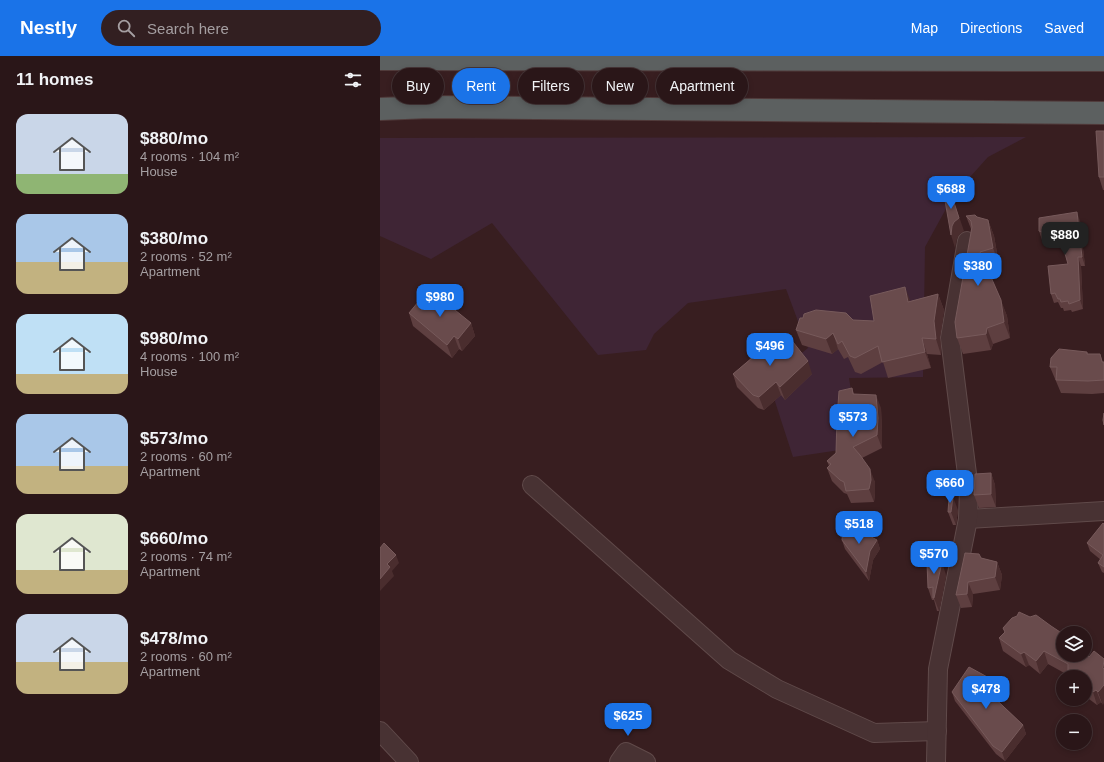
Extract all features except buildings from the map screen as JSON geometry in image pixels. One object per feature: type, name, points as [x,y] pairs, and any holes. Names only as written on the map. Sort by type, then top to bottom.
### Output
[{"type":"highway","points":[[380,59],[1104,60]]},
{"type":"highway","points":[[380,109],[429,107],[1104,113]]},
{"type":"street","points":[[936,762],[938,669],[968,519],[969,490],[950,338],[967,241]]},
{"type":"street","points":[[532,485],[729,660],[777,689],[874,733],[937,731]]},
{"type":"street","points":[[968,519],[1104,511]]},
{"type":"street","points":[[380,731],[409,762]]},
{"type":"street","points":[[618,762],[626,752],[646,762]]},
{"type":"shaded area","points":[[1026,137],[988,157],[953,196],[925,247],[923,377],[849,378],[860,447],[793,457],[768,380],[808,348],[786,289],[688,303],[654,334],[646,350],[598,355],[492,223],[431,259],[380,236],[380,138]]}]
